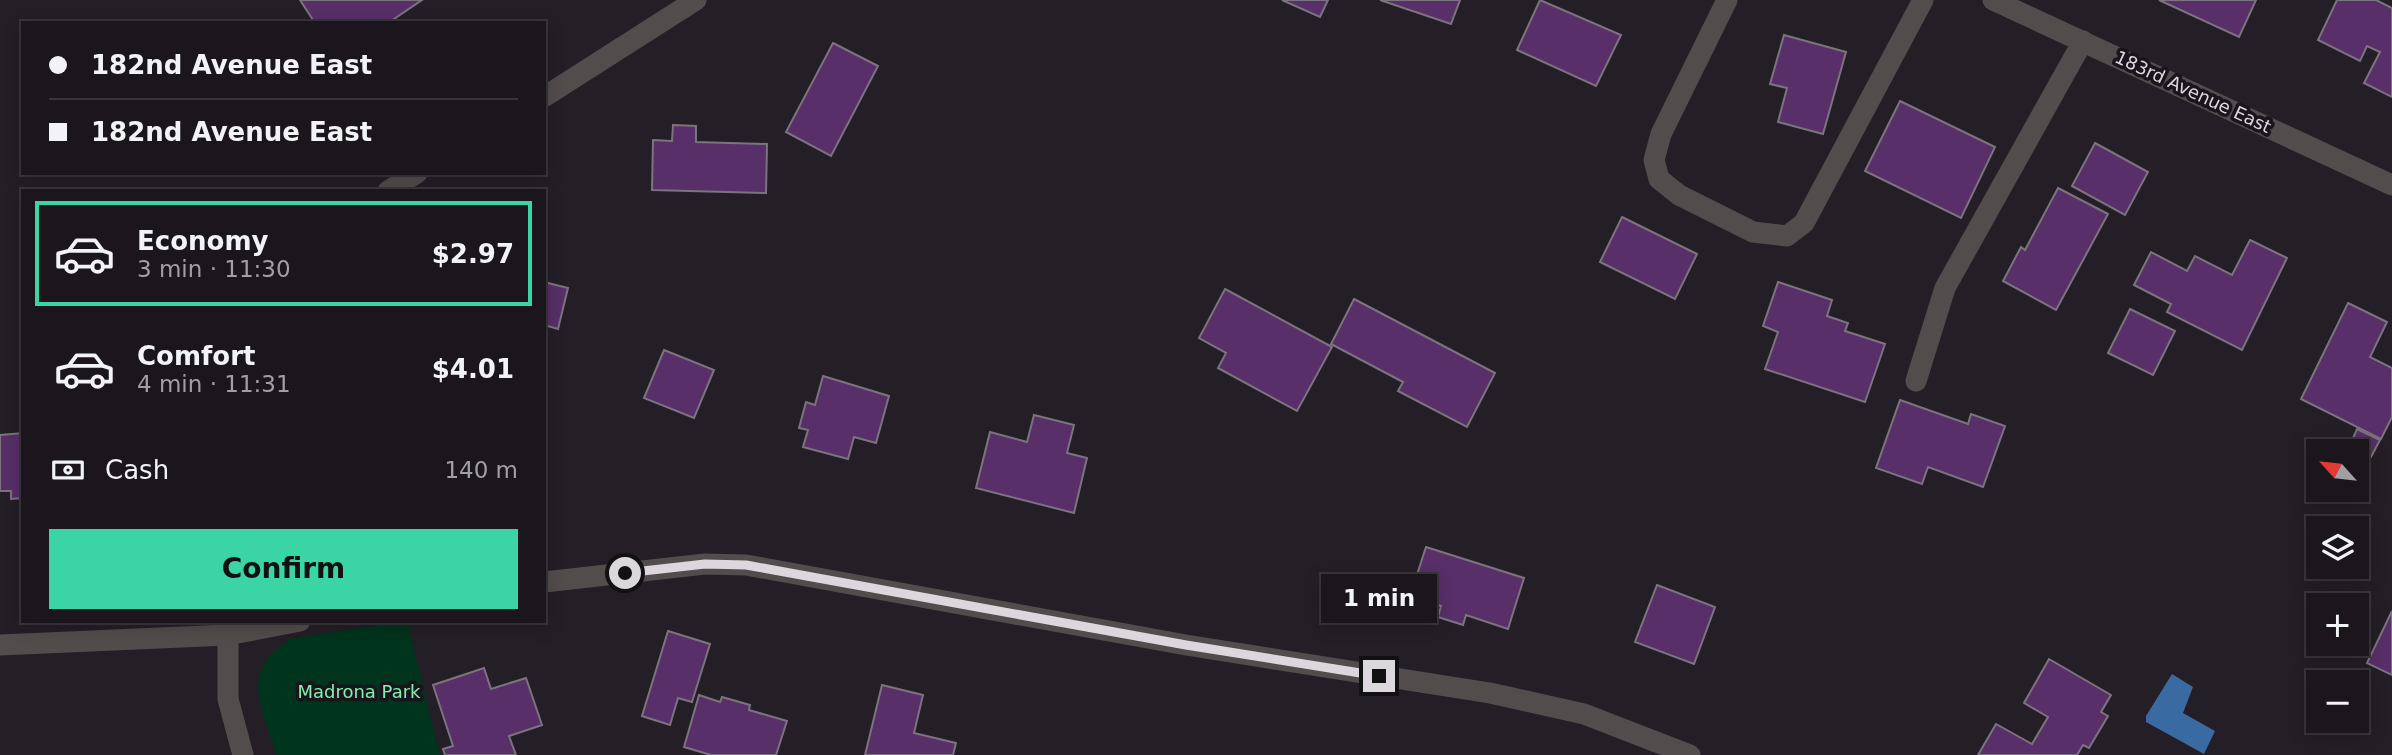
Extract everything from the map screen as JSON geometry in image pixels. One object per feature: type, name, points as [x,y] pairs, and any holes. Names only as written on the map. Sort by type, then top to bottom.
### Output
[{"type":"street","points":[[546,96],[696,0]]},
{"type":"street","points":[[1727,0],[1661,134],[1654,159],[1659,179],[1679,195],[1753,232],[1787,236],[1804,223],[1923,0]]},
{"type":"street","name":"183rd Avenue East","points":[[1993,0],[2392,185]]},
{"type":"street","points":[[1916,382],[1945,288],[2084,41]]},
{"type":"street","points":[[391,189],[414,175]]},
{"type":"street","points":[[546,582],[705,564],[746,565],[1186,645],[1490,693],[1584,714],[1690,755]]},
{"type":"street","points":[[0,645],[279,623]]},
{"type":"street","points":[[228,628],[228,699],[243,755]]},
{"type":"green space","name":"Madrona Park","points":[[407,623],[440,755],[276,755],[260,705],[259,677],[264,664],[275,651],[292,638]]},
{"type":"water","points":[[2172,674],[2193,687],[2183,713],[2215,731],[2204,754],[2146,722],[2146,716]]},
{"type":"building","points":[[300,0],[422,0],[391,21],[314,21]]},
{"type":"building","points":[[1282,0],[1328,0],[1320,17]]},
{"type":"building","points":[[1380,0],[1460,0],[1451,24]]},
{"type":"building","points":[[1540,0],[1621,35],[1596,86],[1517,50]]},
{"type":"building","points":[[2159,0],[2256,0],[2239,37]]},
{"type":"building","points":[[2337,0],[2376,0],[2392,8],[2392,97],[2364,83],[2380,52],[2367,46],[2360,61],[2318,40]]},
{"type":"building","points":[[1784,35],[1846,52],[1823,134],[1778,122],[1787,88],[1770,84]]},
{"type":"building","points":[[833,43],[878,66],[831,156],[786,132]]},
{"type":"building","points":[[1900,101],[1995,147],[1961,218],[1865,171]]},
{"type":"building","points":[[673,125],[696,126],[696,142],[767,144],[766,193],[652,190],[653,140],[672,141]]},
{"type":"building","points":[[2095,143],[2148,172],[2125,215],[2072,186]]},
{"type":"building","points":[[2058,188],[2108,214],[2056,310],[2003,281],[2021,247],[2025,250]]},
{"type":"building","points":[[1622,217],[1697,254],[1675,299],[1600,262]]},
{"type":"building","points":[[2250,240],[2287,258],[2242,350],[2167,312],[2171,304],[2134,285],[2151,252],[2187,271],[2195,256],[2232,275]]},
{"type":"building","points":[[546,282],[568,288],[558,329],[546,326]]},
{"type":"building","points":[[1778,282],[1832,300],[1827,316],[1848,323],[1845,331],[1885,344],[1865,402],[1765,369],[1778,332],[1763,326]]},
{"type":"building","points":[[1225,289],[1332,347],[1297,411],[1218,368],[1226,353],[1199,338]]},
{"type":"building","points":[[1354,299],[1495,373],[1467,427],[1398,391],[1403,382],[1331,344]]},
{"type":"building","points":[[2348,303],[2387,322],[2370,357],[2392,368],[2392,417],[2381,439],[2301,399]]},
{"type":"building","points":[[2130,309],[2175,331],[2153,375],[2108,353]]},
{"type":"building","points":[[664,350],[714,370],[694,418],[644,398]]},
{"type":"building","points":[[823,376],[889,396],[876,443],[854,437],[848,459],[803,447],[808,430],[799,428],[806,402],[815,405]]},
{"type":"building","points":[[1900,400],[1968,424],[1971,414],[2005,426],[1983,487],[1928,467],[1922,484],[1876,468]]},
{"type":"building","points":[[1034,415],[1074,425],[1067,453],[1087,458],[1074,513],[976,488],[990,432],[1027,442]]},
{"type":"building","points":[[2357,429],[2380,440],[2371,457],[2370,439],[2353,439]]},
{"type":"building","points":[[21,433],[21,498],[11,499],[11,491],[0,491],[0,435]]},
{"type":"building","points":[[1426,547],[1524,578],[1508,629],[1466,615],[1463,625],[1438,617],[1441,606],[1410,596]]},
{"type":"building","points":[[1657,585],[1715,607],[1694,664],[1635,642]]},
{"type":"building","points":[[2392,611],[2392,675],[2367,663]]},
{"type":"building","points":[[668,631],[710,644],[692,702],[678,698],[670,725],[642,716]]},
{"type":"building","points":[[2049,659],[2111,695],[2101,712],[2108,716],[2089,748],[2083,745],[2077,755],[1978,755],[1996,724],[2032,744],[2048,717],[2024,703]]},
{"type":"building","points":[[484,668],[491,689],[526,678],[542,725],[509,736],[516,755],[445,755],[443,749],[453,746],[433,685]]},
{"type":"building","points":[[882,685],[923,695],[914,733],[956,743],[953,755],[865,755]]},
{"type":"building","points":[[699,695],[720,702],[722,697],[750,705],[749,710],[787,721],[776,755],[711,755],[684,747]]},
{"type":"route","points":[[625,573],[705,564],[746,565],[1186,645],[1379,676]]}]
